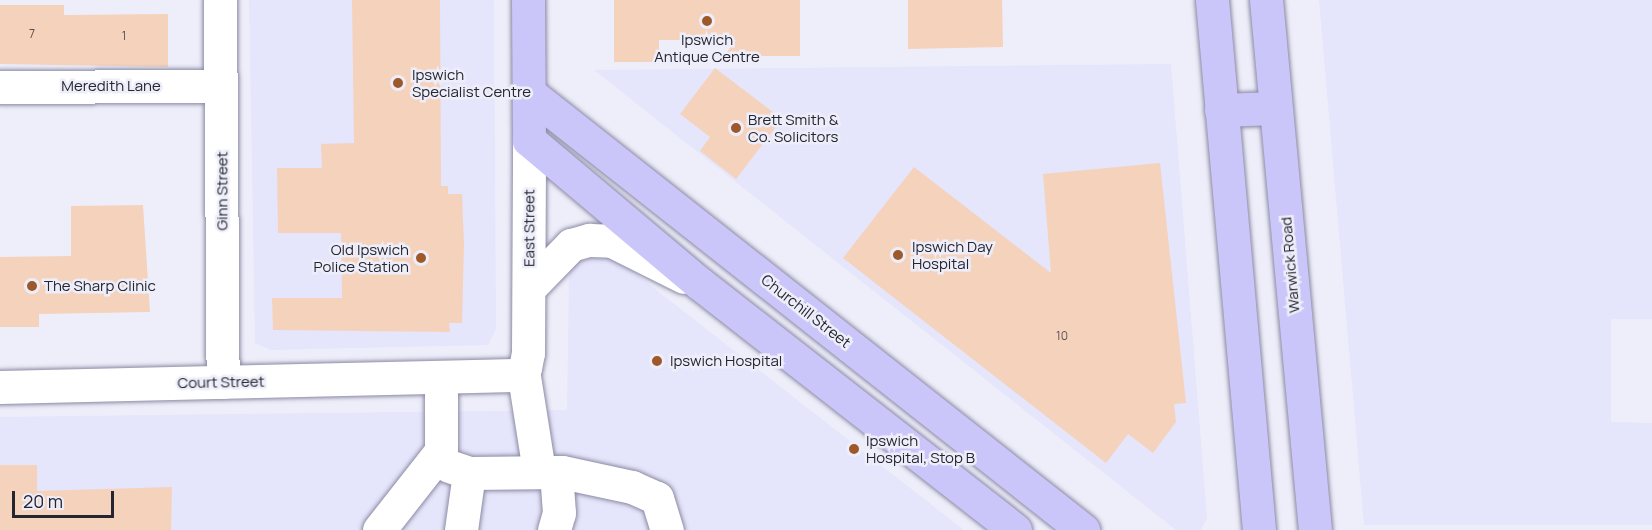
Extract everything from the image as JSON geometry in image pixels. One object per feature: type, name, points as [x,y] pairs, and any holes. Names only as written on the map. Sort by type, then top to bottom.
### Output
[{"type":"main road","name":"East Street","points":[[528,0],[529,140]]},
{"type":"main road","points":[[1212,0],[1256,526]]},
{"type":"main road","name":"Warwick Road","points":[[1266,0],[1314,530]]},
{"type":"main road","name":"Churchill Street","points":[[529,93],[1083,530]]},
{"type":"main road","points":[[1221,110],[1275,108]]},
{"type":"main road","points":[[529,140],[699,283],[1015,530]]},
{"type":"street","name":"Ginn Street","points":[[220,0],[223,382]]},
{"type":"street","name":"Meredith Lane","points":[[0,87],[221,86]]},
{"type":"street","name":"East Street","points":[[529,140],[530,287],[523,370],[559,513],[554,530]]},
{"type":"street","points":[[530,287],[571,245],[589,240],[612,241],[699,283]]},
{"type":"street","points":[[379,530],[437,459],[441,380],[505,379],[523,370]]},
{"type":"street","name":"Court Street","points":[[0,387],[441,380]]},
{"type":"street","points":[[437,459],[469,473],[547,471],[646,491],[659,502],[667,530]]},
{"type":"street","points":[[462,530],[469,473]]},
{"type":"shaded area","points":[[249,0],[494,0],[496,329],[488,345],[271,350],[255,343]]},
{"type":"shaded area","points":[[1319,0],[1652,0],[1652,319],[1611,319],[1611,422],[1652,423],[1652,525],[1364,525]]},
{"type":"shaded area","points":[[1171,64],[1207,518],[1201,530],[1176,530],[594,70]]},
{"type":"shaded area","name":"Ipswich Hospital","points":[[600,254],[623,264],[964,530],[0,530],[0,417],[567,410],[569,274],[580,258]]},
{"type":"building","points":[[352,0],[440,0],[441,186],[448,186],[448,194],[462,194],[464,244],[462,323],[449,323],[450,332],[273,330],[272,298],[342,298],[341,233],[278,233],[277,168],[322,168],[321,144],[354,143]]},
{"type":"building","name":"Ipswich Antique Centre","points":[[614,0],[800,0],[800,56],[724,56],[736,40],[659,40],[659,62],[614,62]]},
{"type":"building","points":[[908,0],[1002,0],[1003,47],[908,49]]},
{"type":"building","points":[[0,5],[64,5],[64,15],[168,14],[168,67],[0,64]]},
{"type":"building","name":"Brett Smith & Co. Solicitors","points":[[715,68],[782,119],[736,179],[700,151],[710,137],[680,114]]},
{"type":"building","points":[[1160,163],[1186,403],[1174,404],[1176,422],[1153,453],[1128,434],[1106,463],[843,258],[914,167],[1051,273],[1043,174]]},
{"type":"building","points":[[143,205],[150,312],[39,314],[39,327],[0,327],[0,257],[71,256],[71,206]]},
{"type":"building","points":[[0,465],[37,465],[37,491],[172,487],[171,530],[0,530]]},
{"type":"place","name":"Ipswich Antique Centre","points":[[707,21]]},
{"type":"place","name":"Ipswich Specialist Centre","points":[[398,83]]},
{"type":"place","name":"Brett Smith & Co. Solicitors","points":[[736,128]]},
{"type":"place","name":"Ipswich Day Hospital","points":[[898,255]]},
{"type":"place","name":"Old Ipswich Police Station","points":[[421,258]]},
{"type":"place","name":"The Sharp Clinic","points":[[32,286]]},
{"type":"place","name":"Ipswich Hospital","points":[[657,361]]},
{"type":"place","name":"Ipswich Hospital, Stop B","points":[[854,449]]}]
